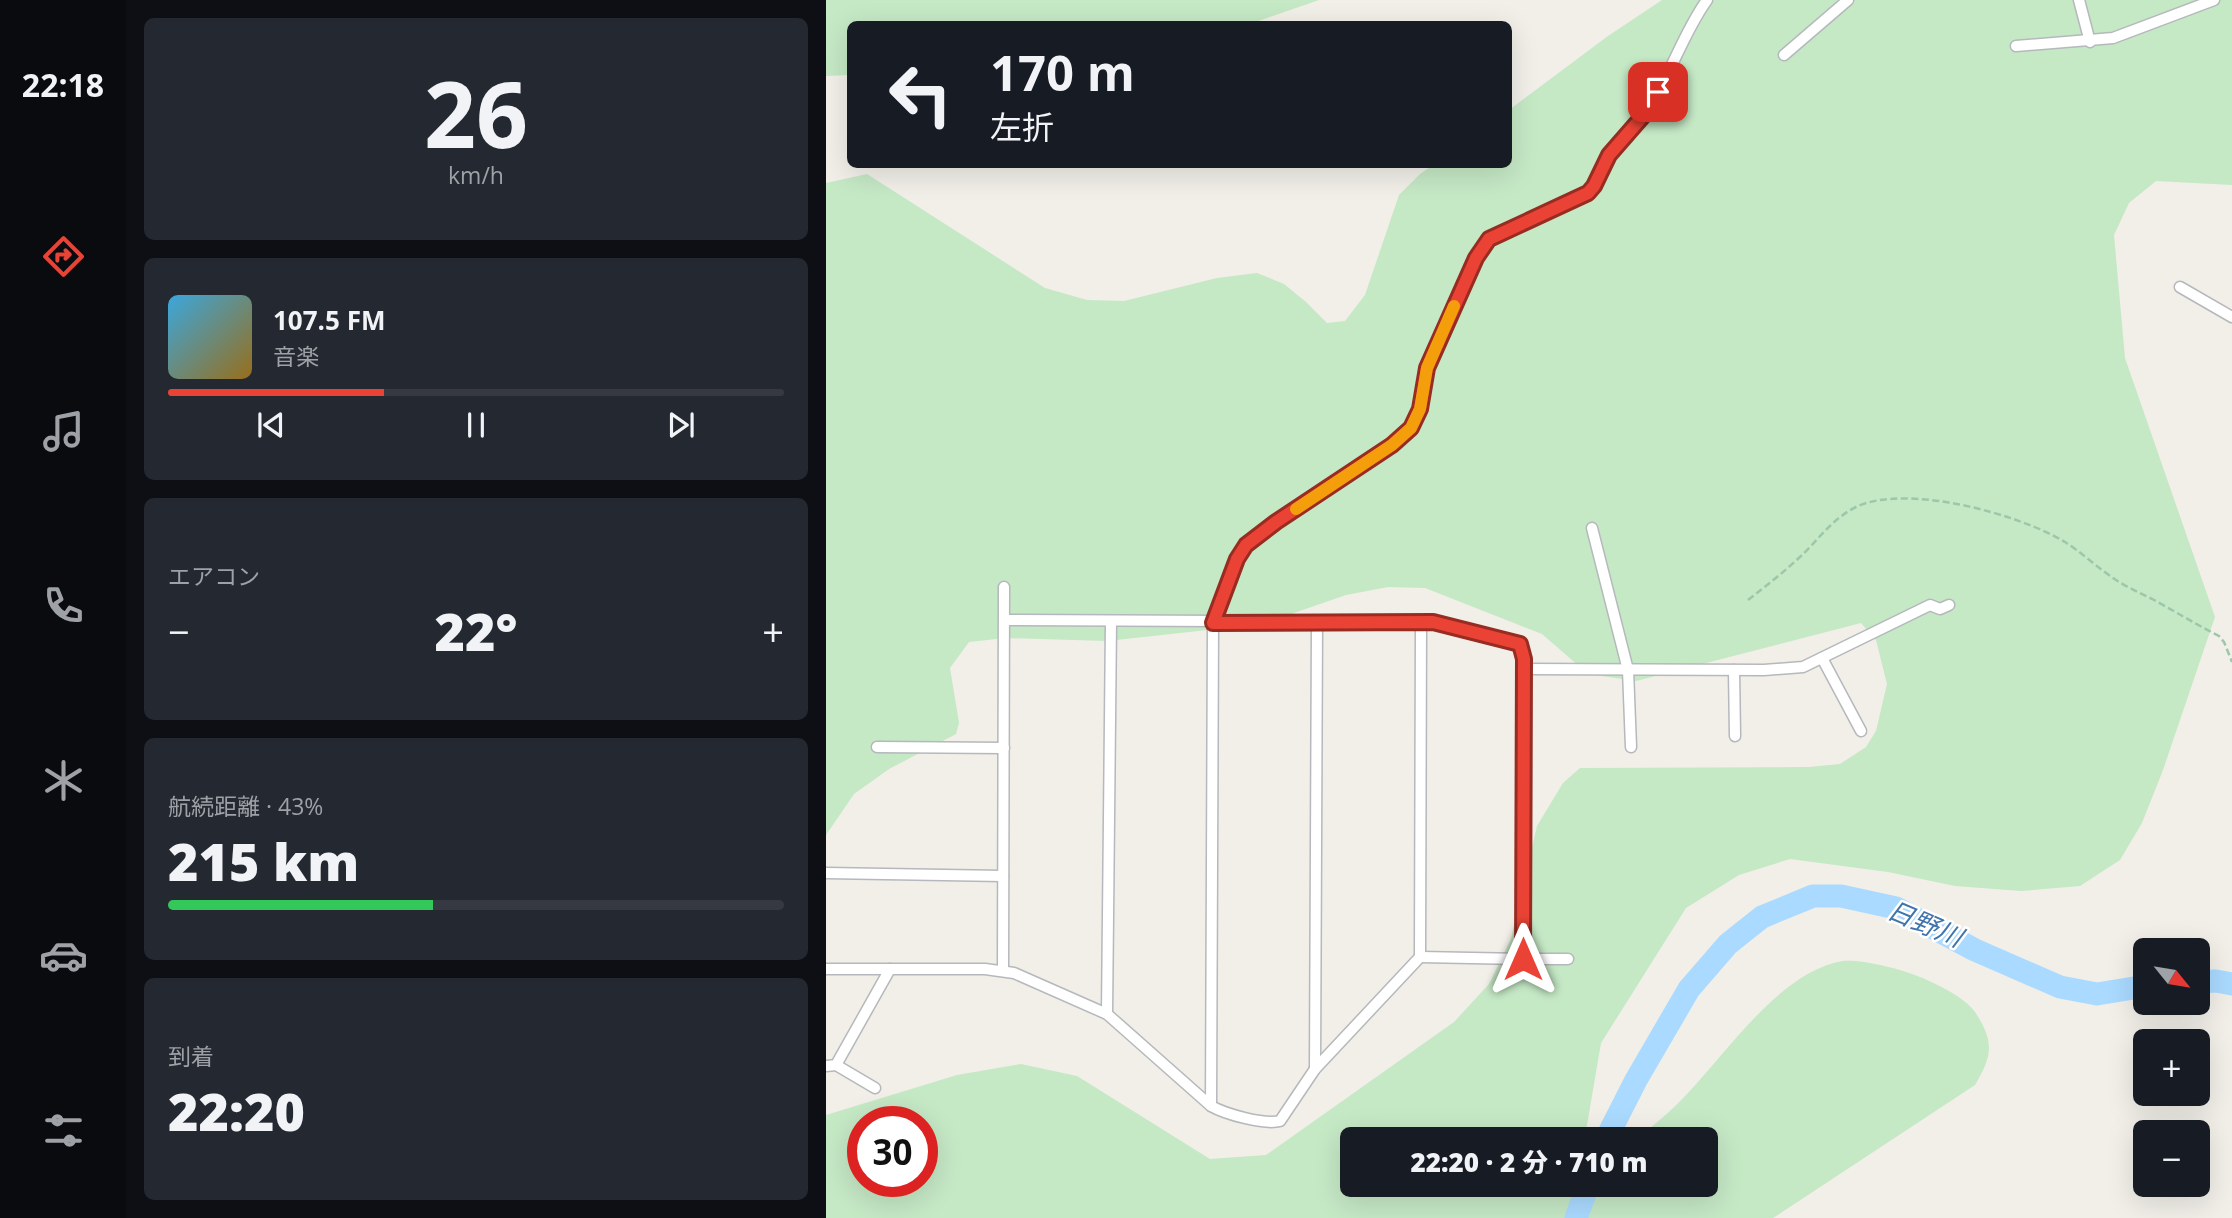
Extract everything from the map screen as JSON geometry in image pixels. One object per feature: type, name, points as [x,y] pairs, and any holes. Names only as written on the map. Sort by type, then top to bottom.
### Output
[{"type":"street","points":[[1211,1105],[1213,623],[1237,559],[1246,545],[1276,522],[1392,445],[1411,428],[1420,409],[1427,368],[1458,295],[1481,250],[1489,239],[1588,193],[1609,155],[1643,116],[1658,92],[1677,51],[1707,0]]},
{"type":"street","points":[[1784,55],[1848,0]]},
{"type":"street","points":[[2078,0],[2090,42]]},
{"type":"street","points":[[2016,46],[2113,38],[2214,0]]},
{"type":"street","points":[[2180,287],[2232,317]]},
{"type":"street","points":[[1592,528],[1628,670],[1631,747]]},
{"type":"street","points":[[1003,970],[1004,587]]},
{"type":"street","points":[[1524,669],[1780,670],[1803,667],[1930,605],[1940,609],[1949,605]]},
{"type":"street","points":[[1004,620],[1433,622],[1520,644],[1524,659],[1523,959]]},
{"type":"street","points":[[1107,1014],[1111,622]]},
{"type":"street","points":[[1315,1069],[1317,622]]},
{"type":"street","points":[[826,969],[1003,970],[1107,1014],[1221,1112],[1271,1122],[1280,1121],[1315,1069],[1420,957],[1421,623]]},
{"type":"street","points":[[1822,658],[1861,731]]},
{"type":"street","points":[[1734,670],[1735,737]]},
{"type":"street","points":[[877,747],[1004,748]]},
{"type":"street","points":[[826,873],[1003,876]]},
{"type":"street","points":[[1420,957],[1568,959]]},
{"type":"street","points":[[875,1088],[831,1065],[890,969]]},
{"type":"path","points":[[1748,600],[1786,570],[1826,532],[1830,524],[1856,507],[1888,497],[1924,500],[1990,511],[2066,542],[2119,582],[2219,636],[2232,662]]},
{"type":"green space","points":[[826,0],[1319,0],[1259,21],[847,21],[847,75],[826,76]]},
{"type":"green space","points":[[1662,0],[2232,0],[2232,185],[2156,181],[2129,203],[2114,235],[2125,358],[2215,617],[2163,770],[2142,823],[2120,860],[2080,886],[2021,891],[1955,886],[1888,872],[1790,859],[1739,875],[1686,908],[1601,1043],[1587,1127],[1340,1127],[1340,1197],[1718,1197],[1718,1127],[1652,1127],[1681,1100],[1738,1035],[1777,996],[1820,968],[1843,961],[1868,963],[1905,972],[1946,989],[1970,1006],[1986,1031],[1989,1048],[1985,1065],[1975,1085],[1773,1218],[826,1218],[826,1115],[847,1109],[847,1197],[938,1197],[938,1106],[855,1106],[957,1075],[1021,1064],[1077,1076],[1210,1159],[1266,1155],[1454,1022],[1489,984],[1511,939],[1537,826],[1563,783],[1580,768],[1809,767],[1840,764],[1866,747],[1876,731],[1887,684],[1876,640],[1861,623],[1636,681],[1588,674],[1542,634],[1425,588],[1388,587],[1346,595],[1262,624],[1107,641],[1005,638],[969,642],[950,668],[959,723],[956,734],[889,769],[854,794],[826,835],[826,183],[867,174],[1045,288],[1087,300],[1124,301],[1217,278],[1257,273],[1284,284],[1327,323],[1345,321],[1365,295],[1399,195],[1420,174],[1429,168],[1512,168],[1512,108],[1608,36]]},
{"type":"waterway","name":"日野川","points":[[1612,1127],[1689,989],[1728,944],[1762,917],[1813,896],[1841,896],[1896,908],[1975,950],[2060,987],[2097,994],[2133,988]]},
{"type":"waterway","name":"日野川","points":[[2210,981],[2232,984]]},
{"type":"waterway","name":"日野川","points":[[1576,1218],[1584,1197]]},
{"type":"slow traffic","points":[[1296,509],[1392,445],[1411,428],[1420,409],[1427,368],[1454,306]]},
{"type":"route","points":[[1523,959],[1524,659],[1520,644],[1433,622],[1213,623],[1237,559],[1246,545],[1392,445],[1411,428],[1420,409],[1427,368],[1458,295],[1476,258],[1489,239],[1588,193],[1609,155],[1643,116],[1658,92]]}]
